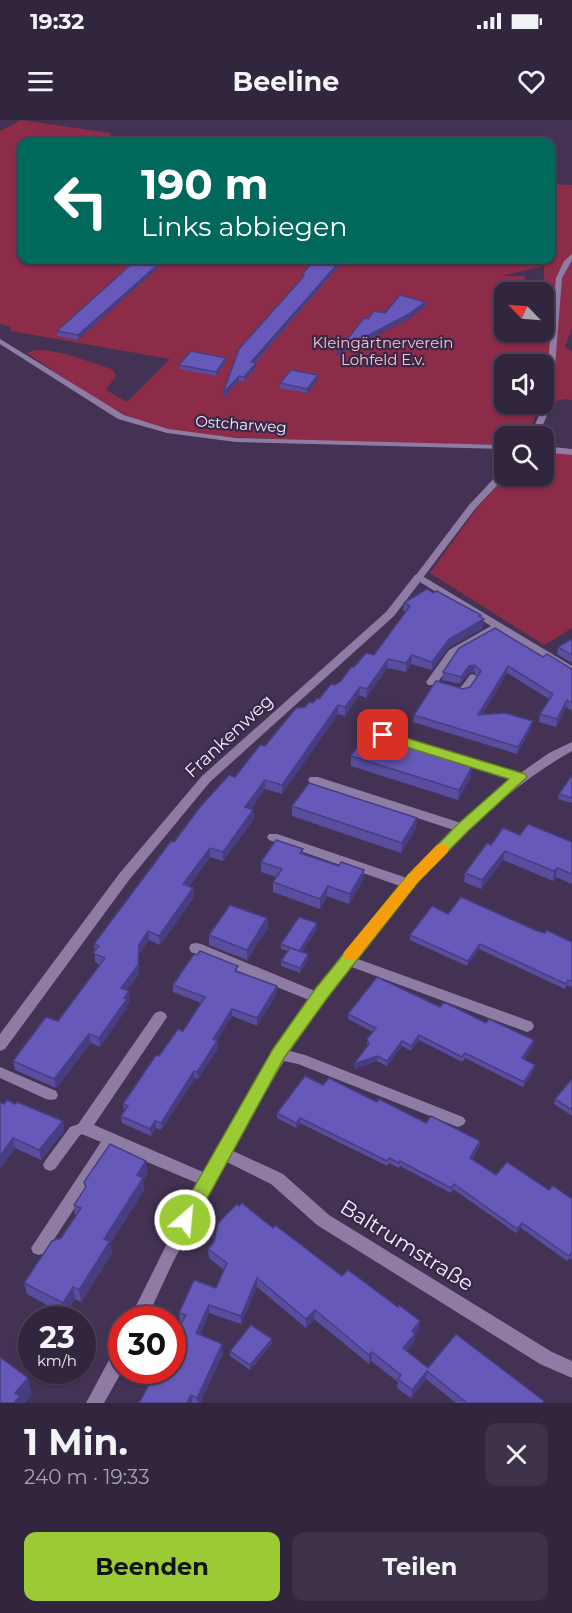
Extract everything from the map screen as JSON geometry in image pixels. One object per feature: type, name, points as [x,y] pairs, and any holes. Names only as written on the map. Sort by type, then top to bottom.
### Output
[{"type":"street","points":[[554,450],[572,452]]},
{"type":"street","points":[[418,577],[572,671]]},
{"type":"street","name":"Frankenweg","points":[[0,1045],[124,877],[206,779],[375,629],[390,614],[418,577]]},
{"type":"street","points":[[432,682],[453,652],[498,626]]},
{"type":"street","points":[[370,732],[520,777]]},
{"type":"street","points":[[143,1306],[206,1180],[279,1054],[347,960],[409,884],[463,828],[520,777],[572,746]]},
{"type":"street","points":[[315,780],[463,828]]},
{"type":"street","points":[[273,837],[409,884]]},
{"type":"street","points":[[196,948],[318,998]]},
{"type":"street","points":[[347,960],[527,1026]]},
{"type":"street","points":[[159,1017],[84,1128],[206,1180]]},
{"type":"street","points":[[279,1054],[300,1059],[458,1121]]},
{"type":"street","points":[[39,1248],[111,1139]]},
{"type":"street","name":"Baltrumstraße","points":[[223,1153],[277,1179],[323,1220],[546,1358],[572,1370]]},
{"type":"street","points":[[95,1403],[108,1379]]},
{"type":"lane","points":[[538,426],[548,404],[559,278],[572,256]]},
{"type":"lane","name":"Ostcharweg","points":[[0,341],[121,417],[167,431],[236,440],[494,447]]},
{"type":"lane","name":"Frankenweg","points":[[418,577],[472,507],[494,484]]},
{"type":"lane","points":[[432,682],[463,691],[472,676]]},
{"type":"lane","points":[[0,1072],[51,1095]]},
{"type":"lane","points":[[50,1165],[75,1131],[84,1128]]},
{"type":"green space","name":"Kleingärtnerverein Lohfeld E.v.","points":[[21,120],[110,133],[111,138],[18,138],[18,264],[555,264],[555,184],[572,185],[572,328],[565,347],[572,352],[572,400],[554,402],[554,354],[494,354],[494,414],[537,414],[531,426],[494,426],[494,445],[242,438],[207,435],[156,426],[111,407],[27,353],[35,350],[56,352],[112,369],[116,376],[106,390],[127,402],[170,359],[11,331],[11,327],[0,324],[0,131]]},
{"type":"green space","points":[[554,449],[572,451],[572,628],[544,645],[430,573],[477,508],[498,486],[554,486]]},
{"type":"building","points":[[132,264],[158,264],[78,335],[57,331]]},
{"type":"building","points":[[311,264],[337,264],[251,362],[256,363],[244,377],[239,376],[223,393],[239,349],[304,276],[302,275]]},
{"type":"building","points":[[400,295],[425,302],[409,314],[337,352],[364,318],[368,319],[374,311],[385,313]]},
{"type":"building","points":[[191,351],[226,358],[216,372],[179,365]]},
{"type":"building","points":[[291,370],[318,375],[307,389],[280,383]]},
{"type":"building","points":[[427,589],[433,593],[437,591],[481,615],[479,616],[484,619],[449,639],[432,662],[412,655],[406,663],[388,659],[367,689],[360,687],[345,707],[338,705],[282,785],[265,780],[245,807],[253,810],[223,852],[210,848],[183,884],[193,888],[159,936],[148,931],[139,945],[138,965],[121,988],[129,991],[124,998],[127,999],[99,1038],[89,1034],[54,1079],[13,1061],[46,1017],[58,1021],[105,958],[93,953],[99,946],[94,944],[171,841],[174,842],[200,807],[229,775],[235,777],[260,745],[265,746],[296,708],[305,707],[309,702],[313,703],[317,698],[319,699],[331,684],[335,685],[341,681],[351,667],[354,667],[366,653],[374,655],[410,606],[404,603]]},
{"type":"building","points":[[495,628],[543,657],[547,654],[572,669],[572,703],[567,700],[557,719],[540,714],[553,694],[508,666],[478,715],[505,713],[533,721],[518,747],[414,715],[436,681],[463,689],[470,687],[481,671],[475,665],[469,666],[461,677],[443,672],[459,648]]},
{"type":"building","points":[[572,639],[572,655],[558,647]]},
{"type":"building","points":[[366,734],[384,739],[399,738],[396,743],[436,756],[451,753],[448,760],[472,767],[459,790],[351,756]]},
{"type":"building","points":[[572,775],[572,798],[559,794]]},
{"type":"building","points":[[309,783],[417,818],[402,843],[292,806]]},
{"type":"building","points":[[528,824],[572,842],[572,874],[557,868],[554,871],[505,851],[482,880],[465,873],[487,843],[491,845],[503,828],[520,835]]},
{"type":"building","points":[[276,840],[303,849],[300,853],[339,866],[341,862],[364,870],[350,894],[328,886],[320,899],[273,882],[282,869],[261,862]]},
{"type":"building","points":[[461,897],[535,930],[545,933],[546,930],[572,942],[572,981],[568,980],[566,984],[480,944],[468,961],[410,935],[432,906],[448,914]]},
{"type":"building","points":[[230,905],[267,918],[247,950],[209,935]]},
{"type":"building","points":[[299,917],[317,923],[299,951],[281,944]]},
{"type":"building","points":[[290,948],[308,954],[300,968],[281,961]]},
{"type":"building","points":[[200,951],[238,966],[235,971],[277,986],[257,1018],[232,1009],[213,1039],[217,1041],[197,1072],[194,1071],[161,1123],[155,1121],[150,1129],[121,1116],[128,1106],[123,1104],[156,1055],[159,1056],[178,1029],[183,1031],[205,997],[173,985],[194,954],[197,955]]},
{"type":"building","points":[[377,977],[440,1007],[444,1002],[486,1023],[489,1019],[534,1040],[522,1058],[535,1065],[524,1082],[465,1053],[462,1057],[419,1035],[411,1046],[402,1041],[387,1061],[377,1056],[354,1064],[369,1044],[367,1039],[376,1028],[348,1014]]},
{"type":"building","points":[[305,1076],[323,1085],[329,1078],[377,1102],[379,1099],[426,1123],[431,1116],[480,1141],[470,1158],[496,1175],[507,1162],[549,1190],[553,1186],[572,1199],[572,1254],[569,1256],[522,1223],[517,1229],[454,1184],[451,1188],[400,1161],[399,1163],[389,1158],[387,1161],[300,1118],[296,1123],[277,1113]]},
{"type":"building","points":[[572,1079],[572,1110],[555,1099]]},
{"type":"building","points":[[7,1100],[63,1121],[39,1150],[13,1138],[0,1156],[0,1102],[4,1104]]},
{"type":"building","points":[[110,1144],[146,1161],[137,1175],[143,1178],[104,1239],[110,1241],[79,1290],[73,1287],[63,1303],[24,1283],[52,1241],[61,1238],[81,1208],[74,1205],[86,1187],[84,1182]]},
{"type":"building","points":[[242,1203],[273,1228],[275,1225],[342,1276],[348,1270],[420,1321],[412,1331],[415,1334],[403,1348],[428,1368],[456,1334],[544,1401],[542,1403],[467,1403],[427,1371],[412,1390],[398,1379],[401,1375],[372,1352],[369,1355],[315,1310],[306,1319],[257,1278],[241,1316],[209,1305],[196,1333],[222,1344],[197,1398],[191,1395],[187,1403],[139,1403],[149,1384],[186,1384],[186,1306],[182,1306],[194,1280],[216,1288],[227,1263],[208,1249],[214,1242],[218,1223],[237,1204],[239,1206]]},
{"type":"building","points":[[251,1325],[272,1339],[250,1365],[230,1351]]},
{"type":"building","points":[[0,1357],[18,1370],[18,1384],[23,1384],[15,1393],[20,1396],[14,1403],[0,1403]]},
{"type":"slow traffic","points":[[350,955],[413,879],[442,849]]},
{"type":"route","points":[[185,1220],[279,1054],[322,992],[413,879],[463,828],[520,777],[383,735]]}]
